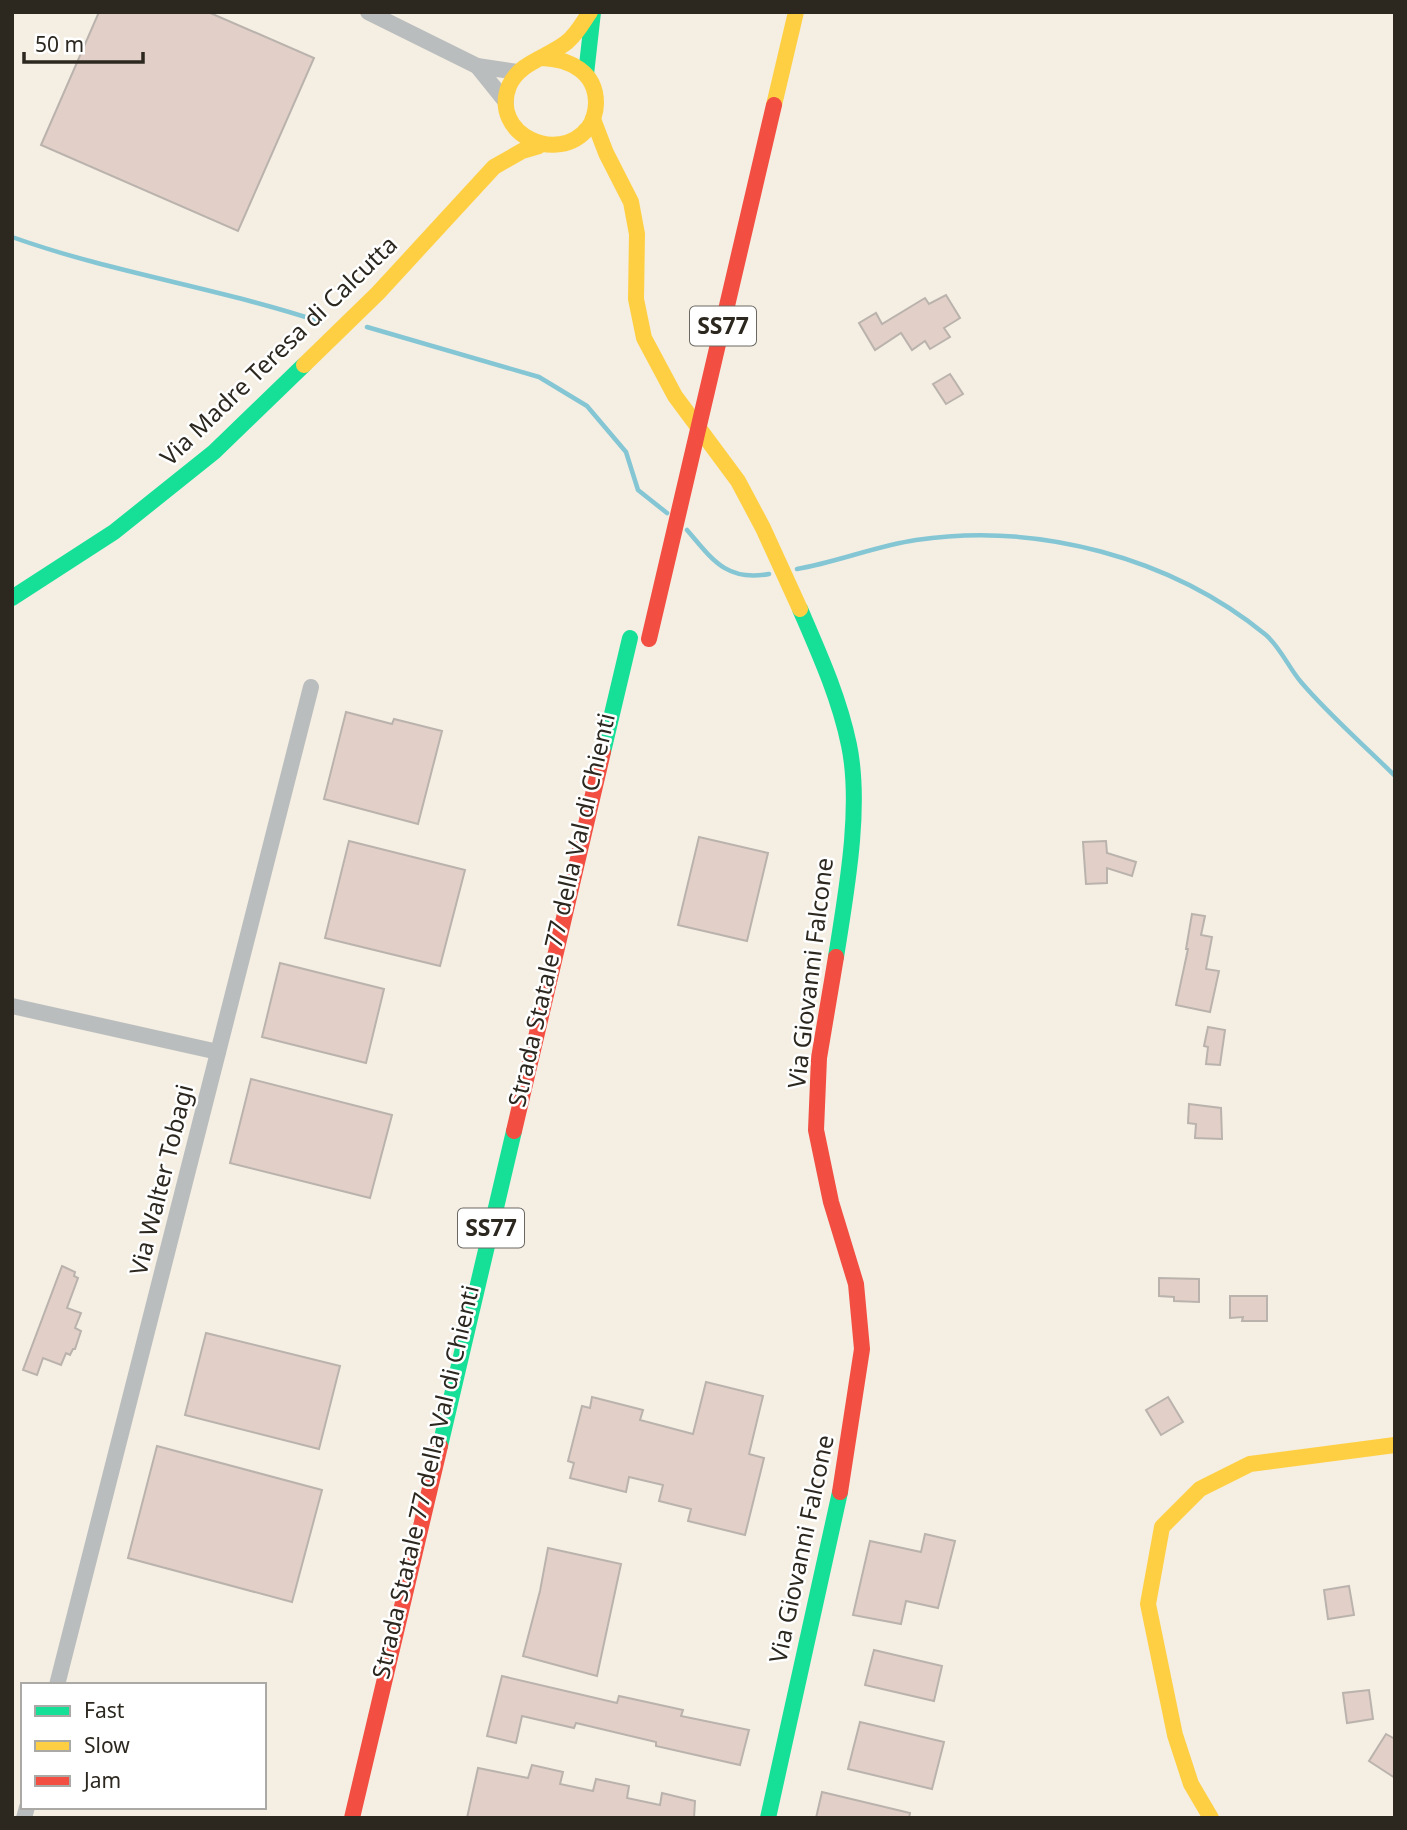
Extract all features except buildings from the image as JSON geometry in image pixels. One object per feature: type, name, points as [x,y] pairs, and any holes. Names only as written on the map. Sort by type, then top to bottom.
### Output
[{"type":"main road","points":[[592,12],[567,42],[517,72],[507,91],[507,114],[519,134],[545,147],[580,149],[597,157],[619,175]]},
{"type":"main road","points":[[586,74],[592,12]]},
{"type":"main road","name":"SS77","points":[[648,646],[796,12]]},
{"type":"main road","points":[[542,58],[566,60],[586,74],[596,95],[593,119],[586,130],[564,145],[545,147]]},
{"type":"main road","name":"Via Giovanni Falcone","points":[[593,119],[631,202],[637,234],[636,299],[644,338],[674,396],[738,481],[763,528],[830,680],[849,746],[854,815],[843,914],[819,1058],[816,1130],[831,1202],[856,1284],[862,1349],[844,1473],[768,1818]]},
{"type":"main road","name":"Via Madre Teresa di Calcutta","points":[[494,167],[512,125]]},
{"type":"main road","name":"Via Madre Teresa di Calcutta","points":[[12,598],[114,532],[214,452],[378,293],[494,167],[522,151],[545,147]]},
{"type":"main road","points":[[678,434],[688,393]]},
{"type":"main road","name":"Strada Statale 77 della Val di Chienti","points":[[352,1818],[632,632]]},
{"type":"main road","points":[[1211,1818],[1191,1784],[1175,1735],[1148,1604],[1161,1527],[1199,1489],[1250,1464],[1395,1445]]},
{"type":"street","points":[[368,12],[477,66],[517,72]]},
{"type":"street","points":[[477,66],[506,102]]},
{"type":"street","name":"Via Walter Tobagi","points":[[58,1683],[311,687]]},
{"type":"street","points":[[12,1006],[218,1052]]},
{"type":"waterway","points":[[12,237],[89,261],[244,299],[321,322]]},
{"type":"waterway","points":[[367,327],[539,377],[587,406],[626,452],[638,490],[667,513]]},
{"type":"waterway","points":[[687,530],[721,566],[742,575],[769,574]]},
{"type":"waterway","points":[[797,569],[901,543],[962,536],[1008,536],[1055,542],[1101,552],[1145,566],[1188,585],[1229,608],[1266,635],[1312,694],[1395,776]]},
{"type":"traffic: fast","points":[[586,74],[593,12]]},
{"type":"traffic: fast","points":[[12,598],[114,532],[214,452],[304,365]]},
{"type":"traffic: fast","points":[[800,609],[840,710],[853,770],[851,851],[836,957]]},
{"type":"traffic: fast","points":[[603,752],[630,638]]},
{"type":"traffic: fast","points":[[440,1446],[514,1131]]},
{"type":"traffic: fast","points":[[768,1818],[840,1492]]},
{"type":"traffic: slow","points":[[542,58],[562,61],[580,69],[592,83],[595,92],[596,103],[590,126],[575,139],[560,144],[545,144],[530,139],[518,130],[509,118],[506,103],[509,86],[527,65],[571,39],[590,12]]},
{"type":"traffic: slow","points":[[774,105],[796,12]]},
{"type":"traffic: slow","points":[[593,119],[606,153],[631,202],[637,234],[636,299],[644,338],[675,396],[738,481],[800,609]]},
{"type":"traffic: slow","points":[[304,365],[378,293],[494,167],[522,151],[539,146]]},
{"type":"traffic: slow","points":[[1211,1818],[1191,1784],[1175,1735],[1148,1604],[1162,1527],[1200,1489],[1250,1464],[1395,1445]]},
{"type":"traffic: jam","points":[[649,639],[774,105]]},
{"type":"traffic: jam","points":[[514,1131],[603,752]]},
{"type":"traffic: jam","points":[[836,957],[819,1058],[816,1130],[831,1202],[856,1284],[862,1349],[840,1492]]},
{"type":"traffic: jam","points":[[352,1818],[440,1446]]}]
